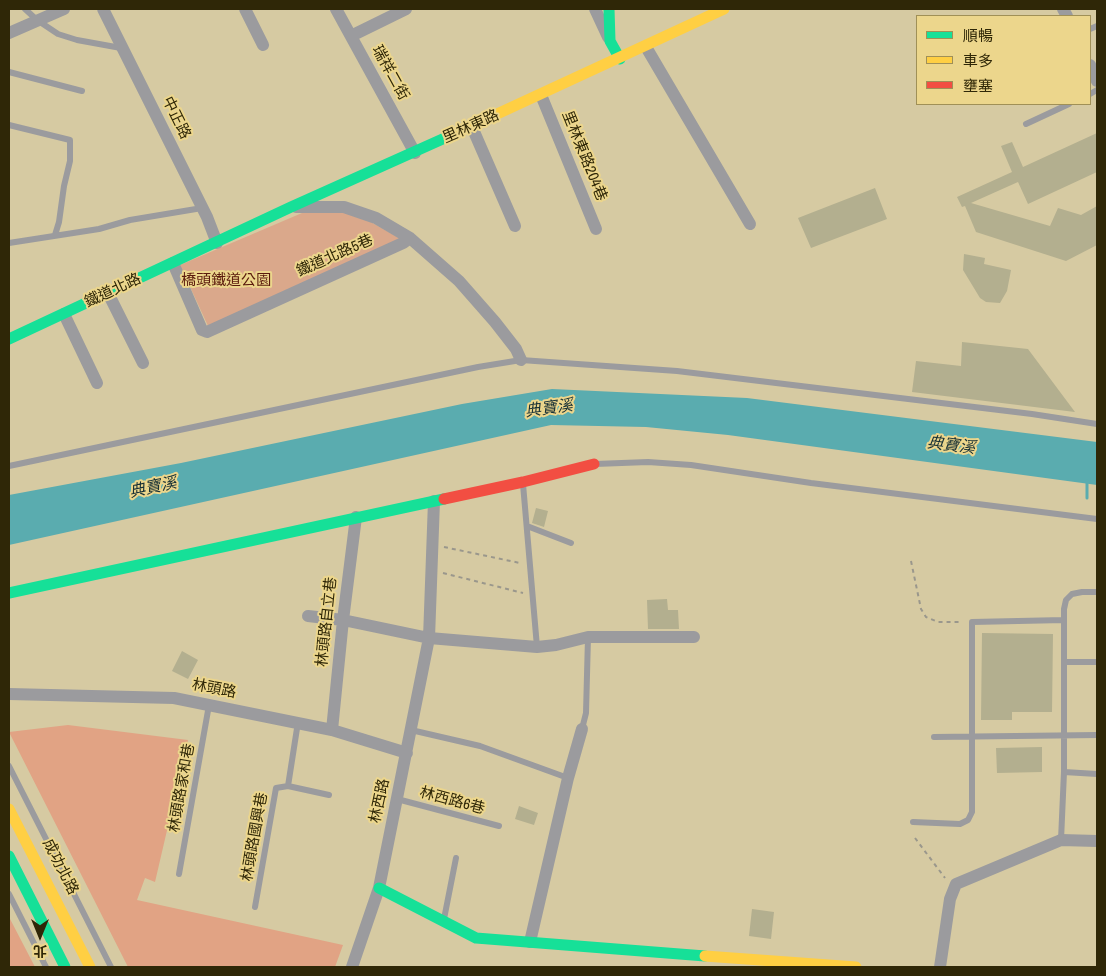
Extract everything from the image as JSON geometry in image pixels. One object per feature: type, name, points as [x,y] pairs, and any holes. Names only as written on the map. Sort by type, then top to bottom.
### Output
[{"type":"street","points":[[9,32],[64,9]]},
{"type":"street","name":"中正路","points":[[103,9],[202,208],[217,243]]},
{"type":"street","points":[[245,9],[263,45]]},
{"type":"street","name":"瑞祥二街","points":[[336,9],[415,153]]},
{"type":"street","points":[[351,36],[406,9]]},
{"type":"street","points":[[595,9],[620,59]]},
{"type":"street","points":[[609,9],[610,41]]},
{"type":"street","name":"里林東路","points":[[217,243],[291,207],[415,153],[646,47],[724,9]]},
{"type":"street","points":[[646,47],[750,224]]},
{"type":"street","points":[[1091,67],[1097,81]]},
{"type":"street","name":"里林東路204巷","points":[[541,95],[596,229]]},
{"type":"street","points":[[472,127],[515,226]]},
{"type":"street","points":[[291,207],[344,207],[376,218],[410,238],[459,281],[495,322],[516,349],[521,360]]},
{"type":"street","name":"鐵道北路5巷","points":[[173,263],[202,330],[207,332],[403,243],[410,238]]},
{"type":"street","name":"鐵道北路","points":[[9,340],[217,243]]},
{"type":"street","points":[[108,293],[143,363]]},
{"type":"street","points":[[64,314],[97,383]]},
{"type":"street","points":[[9,593],[523,482],[594,464]]},
{"type":"street","name":"林西路","points":[[352,967],[379,888],[429,638],[434,501]]},
{"type":"street","name":"林頭路自立巷","points":[[332,730],[356,517]]},
{"type":"street","points":[[308,616],[343,620],[429,638],[537,647],[556,645],[588,637],[694,637]]},
{"type":"street","name":"林頭路","points":[[9,694],[174,698],[332,730],[407,753]]},
{"type":"street","points":[[530,942],[568,778],[582,729]]},
{"type":"street","name":"成功北路","points":[[9,809],[90,967]]},
{"type":"street","points":[[940,967],[950,899],[956,884],[1061,840],[1097,841]]},
{"type":"street","points":[[9,856],[65,967]]},
{"type":"street","points":[[379,888],[476,938],[856,967]]},
{"type":"lane","points":[[25,9],[58,34],[77,40],[123,48]]},
{"type":"lane","points":[[9,72],[82,91]]},
{"type":"lane","points":[[1026,124],[1067,105]]},
{"type":"lane","points":[[9,125],[70,140],[70,161],[55,235]]},
{"type":"lane","points":[[9,243],[99,229],[130,220],[202,208]]},
{"type":"lane","points":[[9,466],[468,369],[521,360],[677,371],[1032,414],[1097,424]]},
{"type":"lane","points":[[594,464],[648,462],[691,465],[811,483],[1097,519]]},
{"type":"lane","points":[[523,482],[537,647]]},
{"type":"lane","points":[[526,526],[571,543]]},
{"type":"lane","points":[[1061,840],[1064,772],[1064,620],[1066,600],[1072,594],[1097,592]]},
{"type":"lane","points":[[913,822],[960,824],[968,820],[972,812],[972,622],[1064,620]]},
{"type":"lane","points":[[582,729],[586,713],[588,637]]},
{"type":"lane","points":[[1064,662],[1097,662]]},
{"type":"lane","name":"林頭路家和巷","points":[[180,874],[208,705]]},
{"type":"lane","name":"林頭路國興巷","points":[[256,907],[276,788],[288,786],[298,722]]},
{"type":"lane","points":[[412,730],[480,746],[568,778]]},
{"type":"lane","points":[[934,737],[1097,736]]},
{"type":"lane","name":"成功北路","points":[[9,766],[111,967]]},
{"type":"lane","points":[[1064,772],[1097,774]]},
{"type":"lane","points":[[288,786],[329,795]]},
{"type":"lane","name":"林西路6巷","points":[[398,799],[499,826]]},
{"type":"lane","points":[[443,920],[456,858]]},
{"type":"lane","points":[[9,894],[46,967]]},
{"type":"path","points":[[432,545],[530,565]]},
{"type":"path","points":[[911,561],[921,609],[926,617],[938,622],[972,622]]},
{"type":"path","points":[[432,570],[533,596]]},
{"type":"path","points":[[915,838],[954,890]]},
{"type":"green space","name":"橋頭鐵道公園","points":[[344,212],[369,221],[401,239],[208,326],[180,265],[302,213]]},
{"type":"shaded area","points":[[68,725],[188,740],[155,882],[145,878],[137,900],[343,945],[335,967],[128,967],[9,732]]},
{"type":"shaded area","points":[[9,917],[35,967],[9,967]]},
{"type":"water","name":"典寶溪","points":[[552,389],[747,398],[1097,442],[1097,485],[728,435],[646,427],[551,425],[9,545],[9,495],[181,463],[462,404]]},
{"type":"building","points":[[1097,133],[1097,172],[1028,204],[1018,182],[971,203],[1050,226],[1058,208],[1081,215],[1097,206],[1097,245],[1066,261],[976,232],[965,206],[962,207],[957,197],[1012,172],[1001,146],[1012,142],[1023,167]]},
{"type":"building","points":[[875,188],[887,219],[811,248],[798,218]]},
{"type":"building","points":[[964,254],[985,258],[984,264],[1011,270],[1007,291],[1000,303],[986,302],[980,298],[963,270]]},
{"type":"building","points":[[962,342],[1028,349],[1075,412],[912,392],[916,361],[961,366]]},
{"type":"building","points":[[536,508],[548,511],[544,527],[532,523]]},
{"type":"building","points":[[667,599],[668,610],[678,610],[679,629],[648,629],[647,600]]},
{"type":"building","points":[[982,633],[1053,634],[1052,712],[1012,712],[1012,720],[981,720]]},
{"type":"building","points":[[182,651],[198,660],[188,679],[172,671]]},
{"type":"building","points":[[1042,747],[1042,772],[997,773],[996,748]]},
{"type":"building","points":[[519,806],[538,813],[534,825],[515,819]]},
{"type":"building","points":[[752,909],[774,912],[771,939],[749,936]]},
{"type":"waterway","points":[[1087,481],[1087,498]]},
{"type":"traffic: fast","points":[[609,9],[610,41],[620,59]]},
{"type":"traffic: fast","points":[[9,339],[291,207],[456,133]]},
{"type":"traffic: fast","points":[[9,593],[444,499]]},
{"type":"traffic: fast","points":[[9,856],[65,967]]},
{"type":"traffic: fast","points":[[379,888],[476,938],[705,956]]},
{"type":"traffic: slow","points":[[456,133],[724,9]]},
{"type":"traffic: slow","points":[[9,809],[90,967]]},
{"type":"traffic: slow","points":[[705,956],[856,967]]},
{"type":"traffic: jam","points":[[444,499],[594,464]]}]
